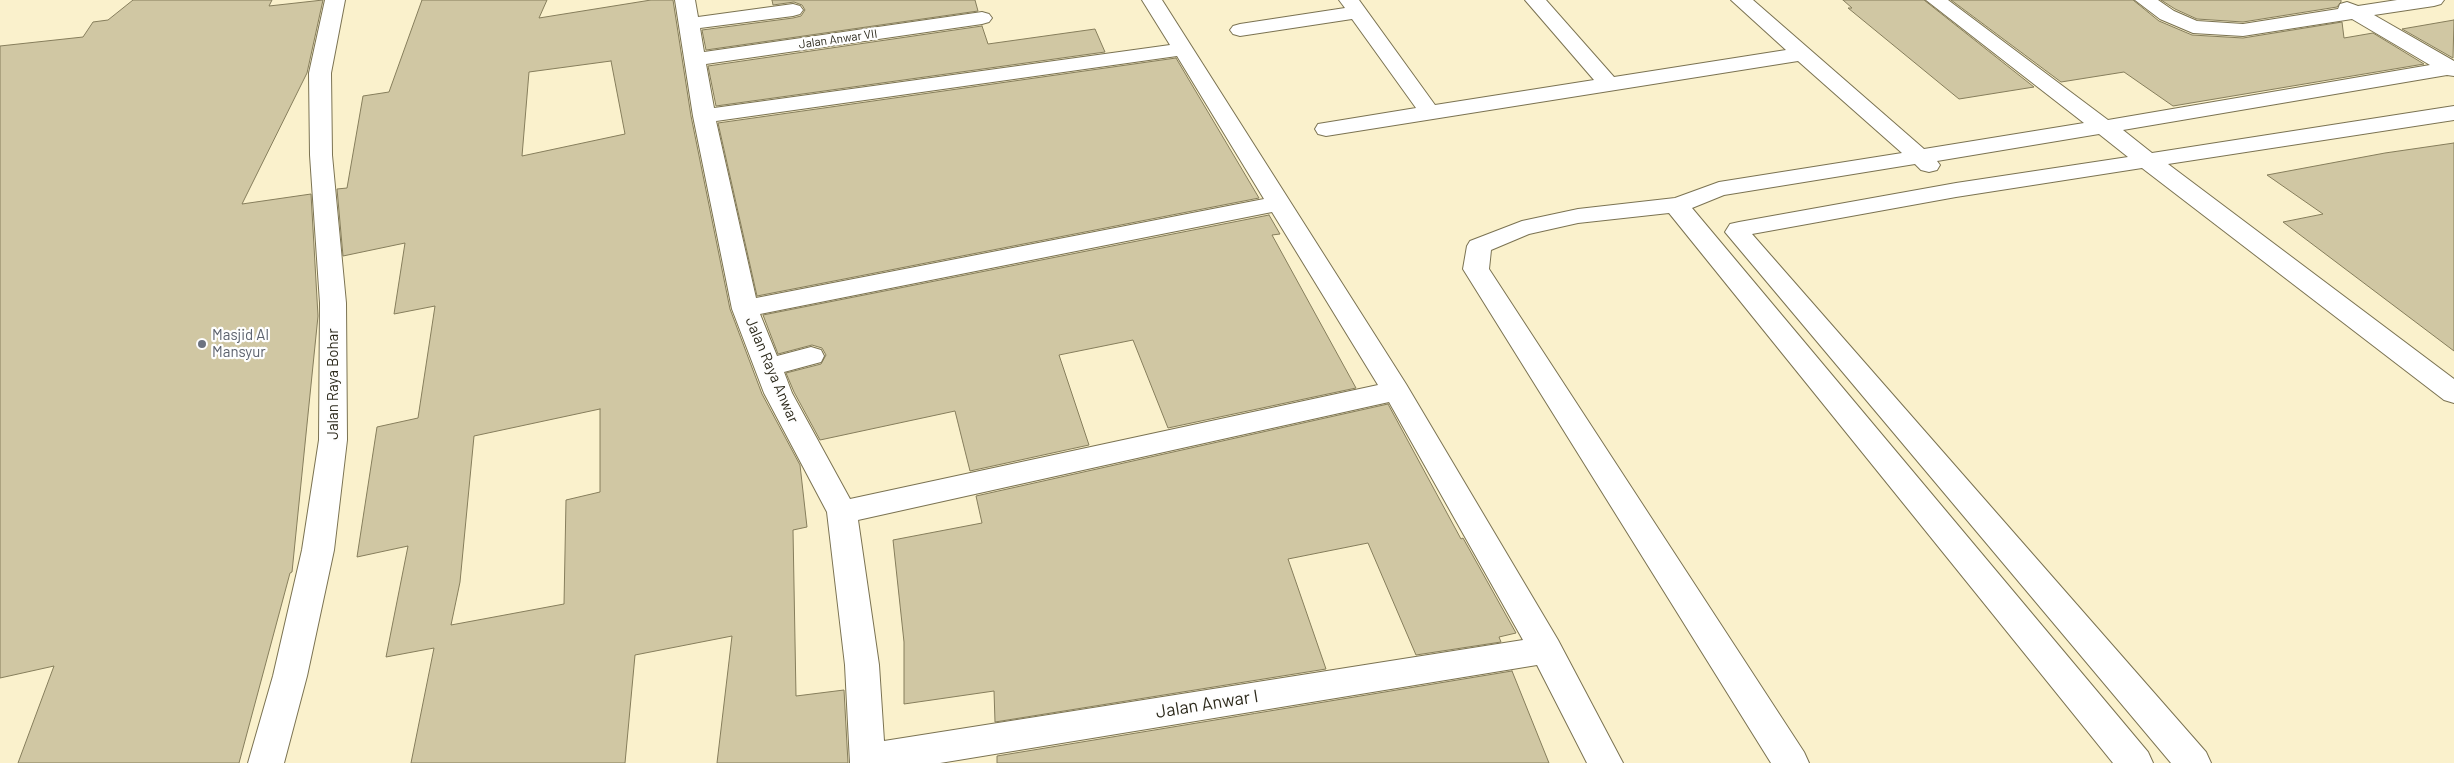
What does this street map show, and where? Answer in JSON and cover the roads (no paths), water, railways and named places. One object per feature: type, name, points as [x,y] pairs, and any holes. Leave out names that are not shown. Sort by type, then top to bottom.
[{"type":"street","name":"Jalan Raya Bohar","points":[[266,763],[290,676],[318,550],[333,440],[333,303],[321,155],[320,73],[335,0]]},
{"type":"street","points":[[1152,0],[1396,391],[1546,650],[1605,763]]},
{"type":"street","points":[[1535,0],[1609,85]]},
{"type":"street","points":[[1742,0],[1956,190]]},
{"type":"street","points":[[1936,0],[2454,393]]},
{"type":"street","points":[[2145,0],[2167,15],[2193,27],[2215,30],[2243,30],[2434,0]]},
{"type":"street","points":[[2333,0],[2453,68]]},
{"type":"street","points":[[1240,30],[1353,6],[1430,113]]},
{"type":"street","points":[[686,12],[793,10]]},
{"type":"street","name":"Jalan Raya Anwar","points":[[686,12],[704,116],[746,309],[778,393],[842,512],[862,665],[868,761]]},
{"type":"street","name":"Jalan Anwar VII","points":[[694,60],[982,18]]},
{"type":"street","points":[[704,116],[1184,49]]},
{"type":"street","points":[[1326,129],[1802,54]]},
{"type":"street","points":[[1790,763],[1476,269],[1479,246],[1522,228],[1578,216],[1679,205],[1719,189],[2453,68]]},
{"type":"street","points":[[2193,763],[1958,486],[1737,232],[1739,230],[1956,190],[2454,113]]},
{"type":"street","points":[[746,309],[1280,203]]},
{"type":"street","points":[[1679,205],[1681,213],[2135,763]]},
{"type":"street","points":[[769,367],[811,356]]},
{"type":"street","points":[[842,512],[1396,391]]},
{"type":"street","points":[[1912,494],[1958,486]]},
{"type":"street","name":"Jalan Anwar I","points":[[868,761],[1546,650]]},
{"type":"place","name":"Masjid Al Mansyur","points":[[202,344]]}]
